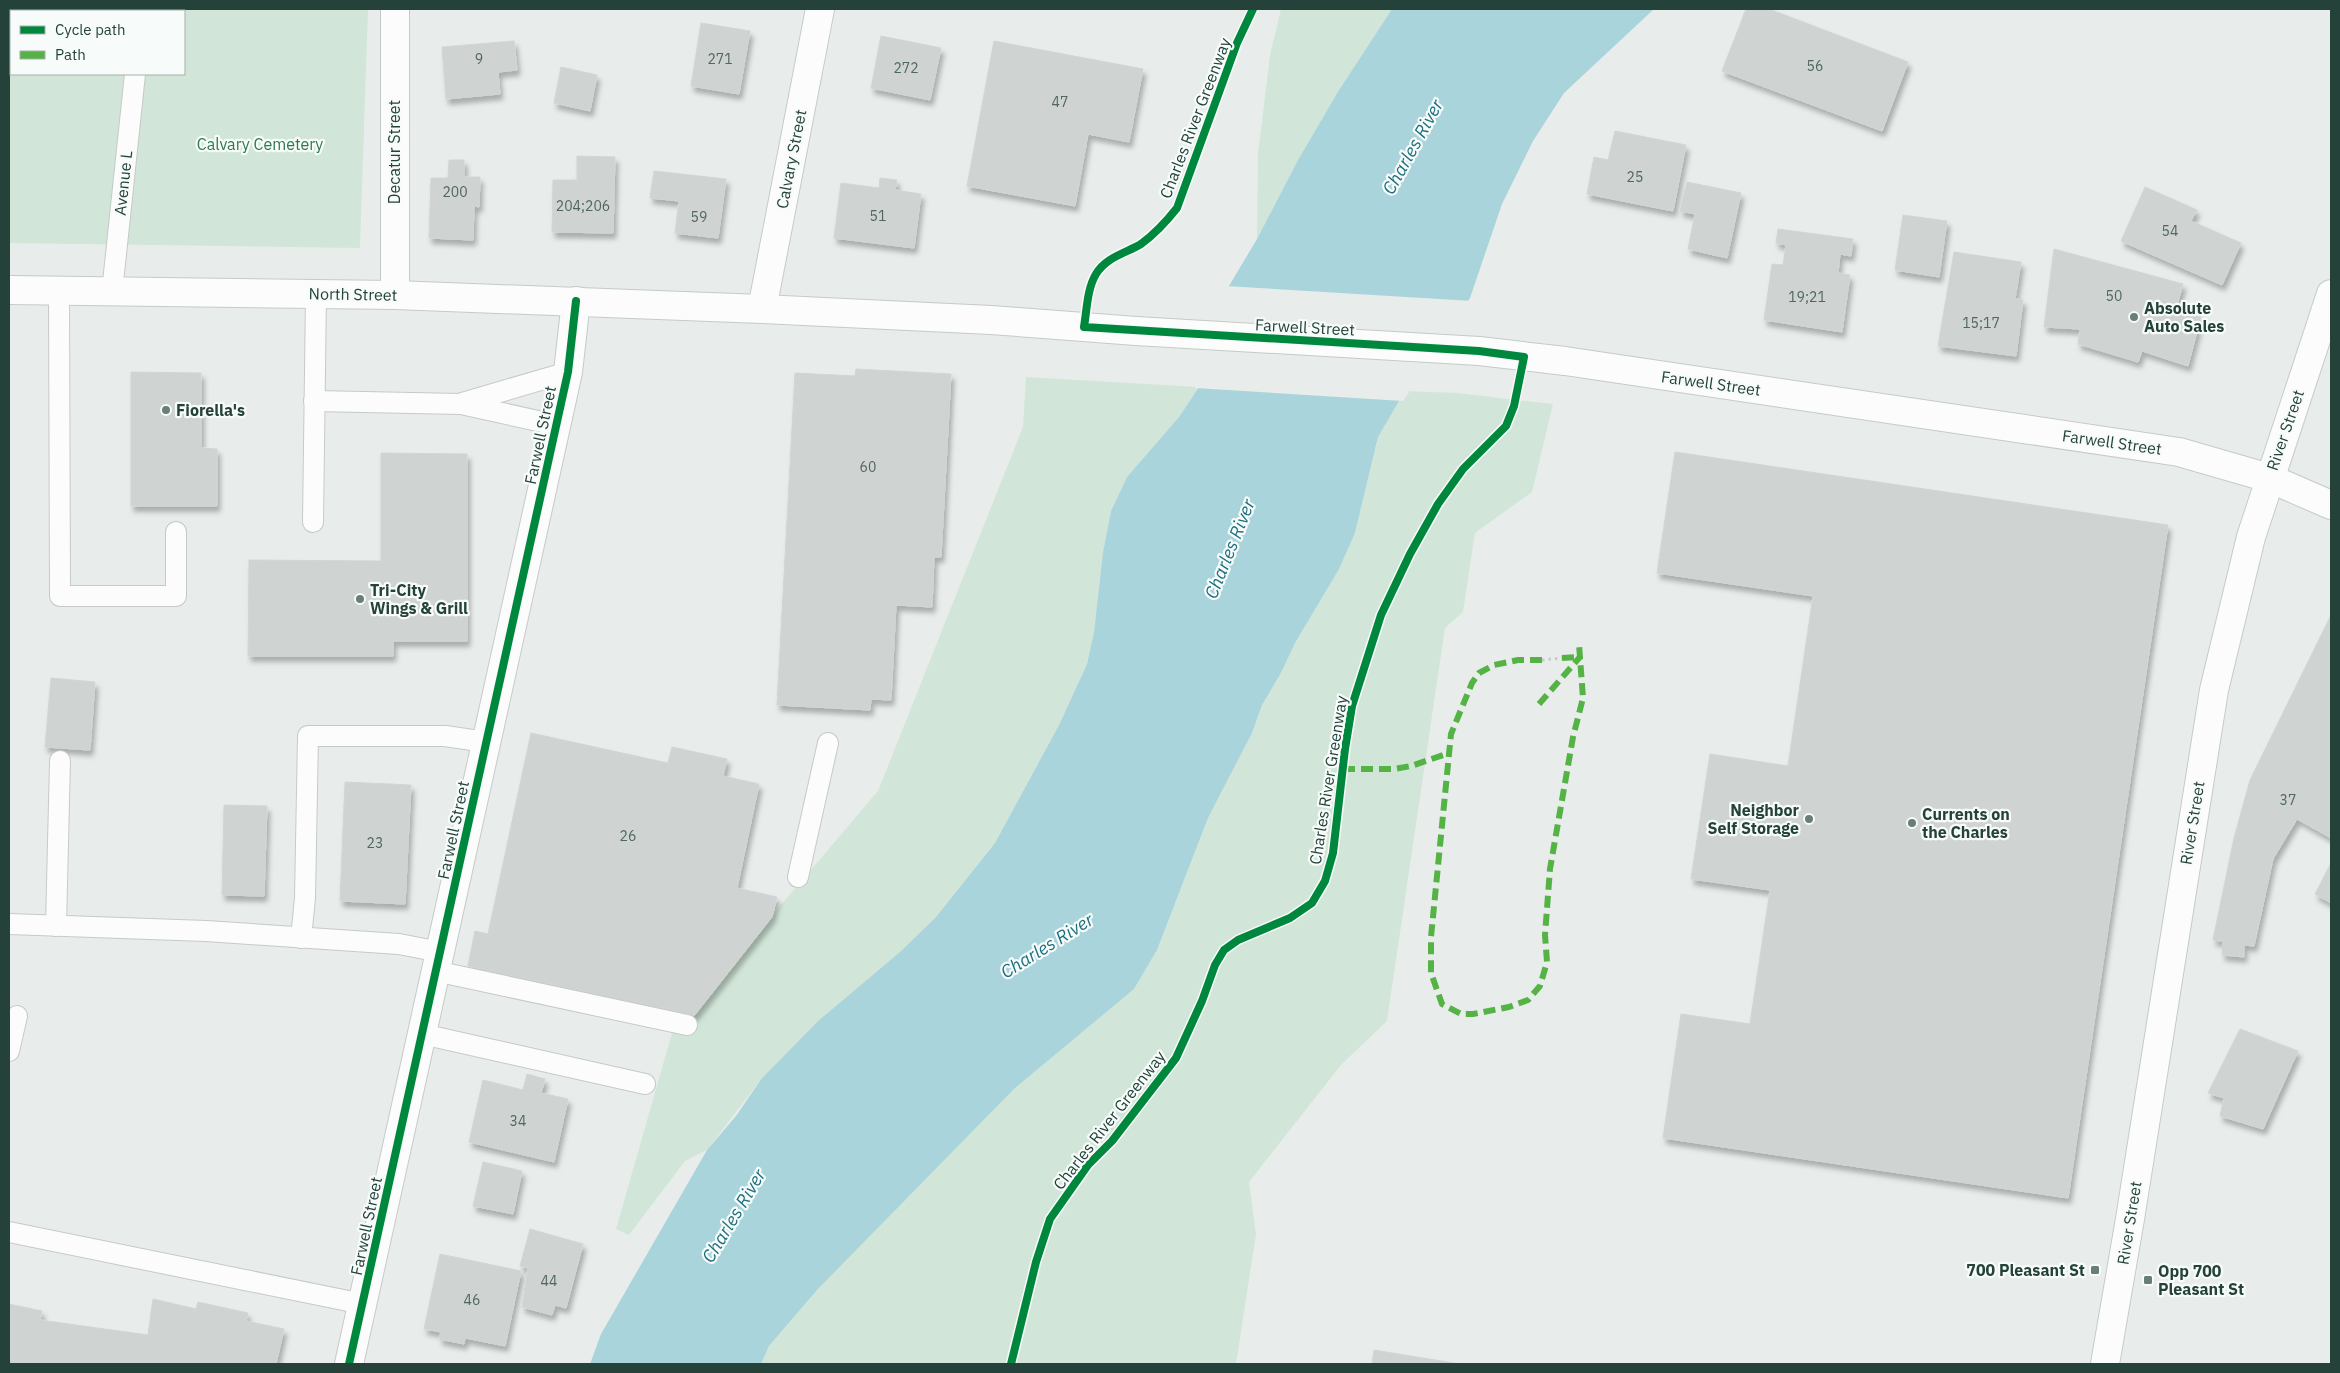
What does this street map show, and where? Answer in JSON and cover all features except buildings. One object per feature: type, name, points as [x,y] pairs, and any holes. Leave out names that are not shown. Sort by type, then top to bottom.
[{"type":"street","name":"Decatur Street","points":[[394,295],[395,9]]},
{"type":"street","name":"Calvary Street","points":[[762,309],[820,9]]},
{"type":"street","name":"North Street","points":[[9,290],[394,295],[698,306]]},
{"type":"street","name":"River Street","points":[[2105,1364],[2130,1219],[2214,690],[2244,564],[2269,478],[2331,294]]},
{"type":"street","name":"Farwell Street","points":[[349,1364],[568,372],[576,301]]},
{"type":"street","name":"Farwell Street","points":[[698,306],[991,320],[1136,331],[1479,351],[1565,361],[2157,448],[2217,462],[2269,478],[2331,505]]},
{"type":"lane","name":"Avenue L","points":[[112,292],[135,75]]},
{"type":"lane","points":[[59,291],[60,596],[176,596],[176,532]]},
{"type":"lane","points":[[313,522],[316,294]]},
{"type":"lane","points":[[461,404],[568,372]]},
{"type":"lane","points":[[314,401],[461,404],[556,425]]},
{"type":"lane","points":[[301,938],[305,898],[308,736],[445,736],[486,742]]},
{"type":"lane","points":[[798,877],[828,743]]},
{"type":"lane","points":[[56,926],[60,760]]},
{"type":"lane","points":[[9,924],[206,931],[399,944],[438,961],[687,1025]]},
{"type":"lane","points":[[9,1051],[17,1016]]},
{"type":"lane","points":[[422,1034],[645,1084]]},
{"type":"lane","points":[[9,1232],[362,1304]]},
{"type":"path","points":[[1542,660],[1562,658]]},
{"type":"green space","name":"Calvary Cemetery","points":[[9,9],[368,9],[360,248],[9,243]]},
{"type":"green space","points":[[1281,9],[1392,9],[1339,90],[1298,160],[1257,239],[1258,154],[1270,55]]},
{"type":"green space","points":[[1026,377],[1199,387],[1179,417],[1127,477],[1111,511],[1103,552],[1094,632],[1087,664],[1059,725],[995,843],[936,917],[900,952],[818,1021],[787,1052],[762,1078],[707,1150],[685,1161],[629,1235],[616,1229],[672,1033],[878,791],[1023,427]]},
{"type":"green space","points":[[1405,391],[1457,393],[1553,404],[1532,492],[1475,533],[1463,612],[1445,628],[1387,1021],[1341,1065],[1249,1182],[1256,1234],[1236,1364],[761,1364],[769,1346],[817,1290],[1014,1089],[1134,989],[1157,950],[1208,818],[1252,733],[1262,705],[1281,673],[1295,643],[1339,568],[1355,533],[1378,437]]},
{"type":"water","name":"Charles River","points":[[1392,9],[1654,9],[1564,93],[1533,141],[1502,204],[1470,298],[1405,391],[1378,437],[1355,533],[1339,569],[1295,643],[1281,673],[1262,705],[1252,733],[1208,818],[1157,950],[1134,989],[1014,1089],[817,1290],[769,1346],[761,1364],[590,1364],[601,1334],[707,1150],[736,1116],[762,1078],[818,1021],[900,952],[936,917],[995,843],[1059,725],[1087,664],[1094,632],[1103,552],[1111,511],[1127,477],[1179,417],[1199,387],[1226,291],[1257,239],[1298,160],[1339,90]]},
{"type":"pier","points":[[1226,286],[1472,301],[1403,401],[1195,388]]},
{"type":"marked path","points":[[1542,660],[1518,660],[1494,665],[1479,673],[1472,683],[1451,734],[1431,937],[1431,973],[1442,1004],[1461,1014],[1473,1014],[1509,1007],[1528,1000],[1540,986],[1547,962],[1545,935],[1550,869],[1573,737],[1583,698],[1579,644]]},
{"type":"marked path","points":[[1562,658],[1580,657]]},
{"type":"marked path","points":[[1539,704],[1580,657]]},
{"type":"marked path","points":[[1343,769],[1394,769],[1411,766],[1449,753]]},
{"type":"cycle path","name":"Charles River Greenway","points":[[1011,1364],[1036,1262],[1050,1219],[1088,1165],[1112,1141],[1176,1058],[1202,1001],[1215,965],[1224,950],[1238,940],[1290,918],[1312,903],[1325,881],[1333,853],[1352,706],[1381,615],[1410,554],[1438,504],[1463,469],[1506,426],[1514,406],[1524,357],[1479,351],[1084,327],[1091,286],[1100,268],[1111,259],[1141,244],[1177,208],[1237,43],[1253,9]]},
{"type":"cycle path","points":[[349,1364],[568,372],[576,301]]},
{"type":"place","name":"Absolute Auto Sales","points":[[2134,317]]},
{"type":"place","name":"Fiorella's","points":[[166,410]]},
{"type":"place","name":"Tri-City Wings & Grill","points":[[360,599]]},
{"type":"place","name":"Neighbor Self Storage","points":[[1809,819]]},
{"type":"place","name":"Currents on the Charles","points":[[1912,823]]},
{"type":"place","name":"700 Pleasant St","points":[[2095,1270]]},
{"type":"place","name":"Opp 700 Pleasant St","points":[[2148,1280]]}]
